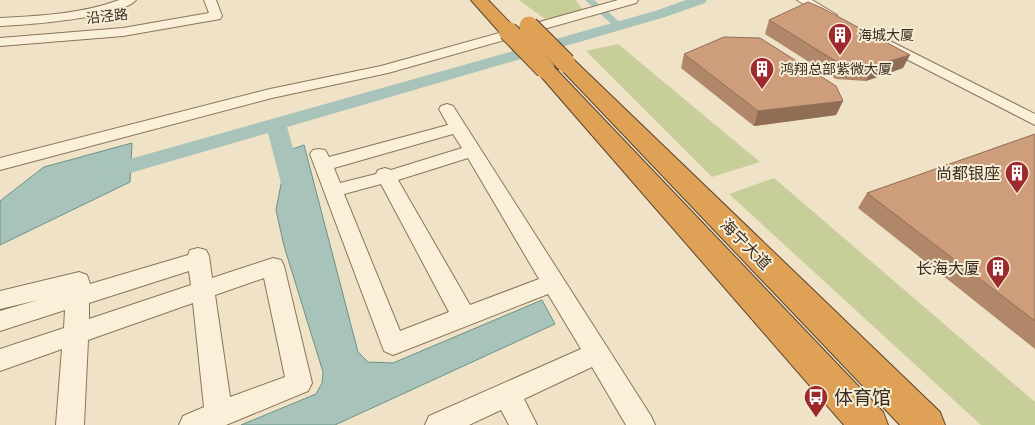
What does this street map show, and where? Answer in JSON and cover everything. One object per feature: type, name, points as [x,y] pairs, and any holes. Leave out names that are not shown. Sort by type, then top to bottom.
[{"type":"highway","points":[[479,0],[508,31],[556,66]]},
{"type":"highway","points":[[522,19],[556,66]]},
{"type":"highway","name":"海宁大道","points":[[556,66],[869,425]]},
{"type":"highway","name":"海宁大道","points":[[556,66],[926,425]]},
{"type":"street","points":[[0,22],[79,14],[112,8],[130,0]]},
{"type":"street","name":"沿泾路","points":[[0,42],[123,32],[216,16],[210,0]]},
{"type":"street","points":[[0,164],[270,94],[383,70],[632,0]]},
{"type":"street","points":[[803,0],[845,23]]},
{"type":"street","points":[[871,36],[1035,120]]},
{"type":"street","points":[[554,283],[393,344],[321,159],[453,118],[641,425]]},
{"type":"street","points":[[333,191],[473,150]]},
{"type":"street","points":[[386,176],[464,317]]},
{"type":"street","points":[[0,321],[198,258],[219,415]]},
{"type":"street","points":[[0,360],[273,266],[299,383],[192,425]]},
{"type":"street","points":[[0,300],[79,280],[70,425]]},
{"type":"street","points":[[438,425],[597,353]]},
{"type":"street","points":[[507,394],[523,425]]},
{"type":"green space","points":[[519,0],[576,0],[583,10],[545,19]]},
{"type":"green space","points":[[618,44],[760,162],[712,177],[586,51]]},
{"type":"green space","points":[[774,178],[1035,402],[1035,425],[981,425],[729,194]]},
{"type":"water","points":[[132,143],[130,182],[0,245],[0,201],[44,167]]},
{"type":"water","points":[[304,145],[358,352],[368,362],[393,363],[542,300],[555,324],[335,425],[241,425],[316,394],[322,383],[323,372],[284,246],[276,210],[282,179],[278,154]]},
{"type":"building","points":[[808,2],[910,55],[873,66],[842,65],[769,20]]},
{"type":"building","name":"鸿翔总部紫微大厦","points":[[724,37],[760,38],[836,86],[843,101],[758,111],[684,54]]},
{"type":"building","name":"长海大厦","points":[[1035,134],[1035,321],[867,193]]},
{"type":"waterway","points":[[589,0],[619,26]]},
{"type":"waterway","points":[[276,124],[660,14],[700,0]]},
{"type":"waterway","points":[[99,175],[276,124]]},
{"type":"waterway","points":[[276,124],[292,183]]},
{"type":"place","name":"海城大厦","points":[[840,56]]},
{"type":"place","name":"鸿翔总部紫微大厦","points":[[762,90]]},
{"type":"place","name":"尚都银座","points":[[1017,194]]},
{"type":"place","name":"长海大厦","points":[[998,289]]},
{"type":"place","name":"体育馆","points":[[816,418]]}]
